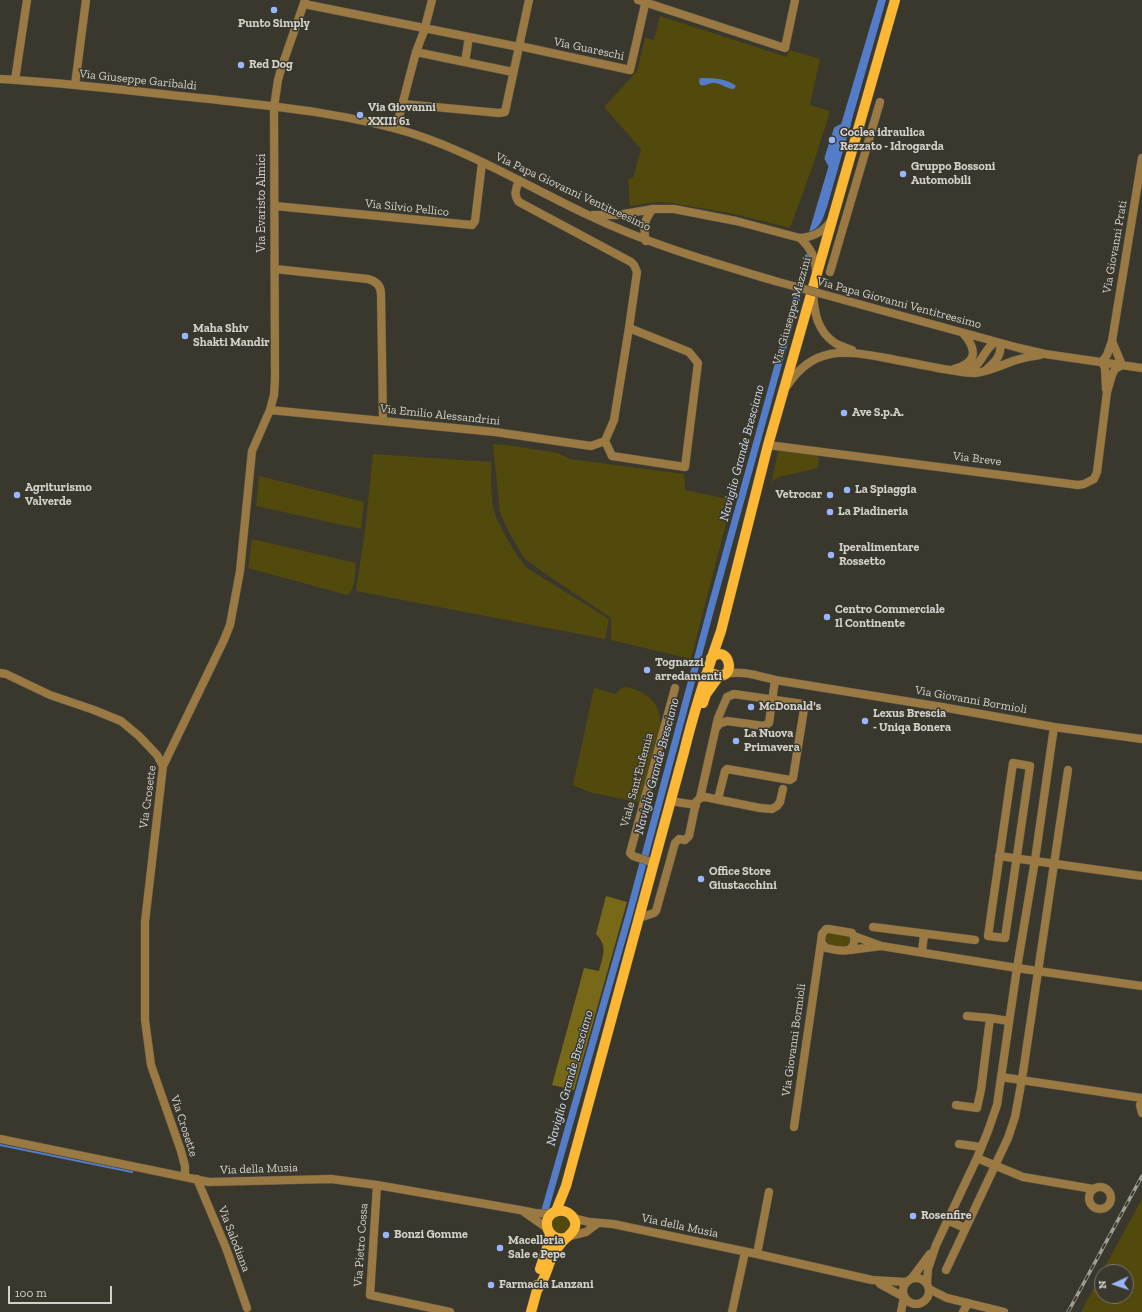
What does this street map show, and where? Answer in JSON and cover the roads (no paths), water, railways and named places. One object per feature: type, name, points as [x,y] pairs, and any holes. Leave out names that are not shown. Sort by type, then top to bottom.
[{"type":"main road","name":"Via Giuseppe Mazzini","points":[[710,662],[721,631],[768,445],[895,0]]},
{"type":"main road","name":"Via Giuseppe Mazzini","points":[[721,631],[727,658]]},
{"type":"main road","points":[[531,1312],[537,1290],[537,1279],[548,1246],[549,1231],[547,1222],[554,1213],[566,1186],[639,918],[650,862],[670,801],[696,702],[710,662],[716,655],[727,658],[730,667],[706,694],[684,752]]},
{"type":"main road","points":[[710,662],[709,669],[713,674],[722,675]]},
{"type":"main road","points":[[537,1290],[543,1281],[553,1256],[574,1229],[575,1225],[567,1204],[566,1186]]},
{"type":"main road","points":[[554,1213],[563,1211],[571,1216]]},
{"type":"main road","points":[[549,1231],[558,1239],[568,1237]]},
{"type":"street","points":[[15,80],[26,0]]},
{"type":"street","points":[[74,85],[86,0]]},
{"type":"street","points":[[389,127],[399,118],[416,52],[425,28],[432,0]]},
{"type":"street","points":[[403,104],[502,112],[506,110],[529,0]]},
{"type":"street","points":[[643,1],[785,48],[795,0]]},
{"type":"street","name":"Via Guareschi","points":[[304,2],[630,70],[643,1]]},
{"type":"street","name":"Via Evaristo Almici","points":[[270,410],[274,395],[275,379],[274,107],[278,80],[304,2]]},
{"type":"street","points":[[465,62],[469,37]]},
{"type":"street","points":[[416,52],[513,72]]},
{"type":"street","name":"Via Giuseppe Garibaldi","points":[[0,79],[74,85],[274,107]]},
{"type":"street","points":[[830,272],[867,145],[881,106],[865,105]]},
{"type":"street","name":"Via Papa Giovanni Ventitreesimo","points":[[274,107],[341,116],[405,132],[448,147],[519,180],[588,215],[646,241],[775,281],[1045,354],[1142,368]]},
{"type":"street","points":[[399,118],[405,132]]},
{"type":"street","points":[[855,141],[867,145]]},
{"type":"street","name":"Via Giovanni Prati","points":[[1102,362],[1107,355],[1112,341],[1142,158]]},
{"type":"street","name":"Via Silvio Pellico","points":[[275,206],[472,226],[475,221],[482,163]]},
{"type":"street","points":[[519,180],[515,192],[515,198],[519,202],[634,265],[636,272],[629,328],[614,420],[605,441],[612,456],[686,467],[698,363],[686,350],[629,328]]},
{"type":"street","points":[[588,215],[618,215],[653,209],[674,209],[762,227],[800,238],[808,238],[822,231],[832,218]]},
{"type":"street","points":[[646,241],[644,230],[645,221],[653,209]]},
{"type":"street","points":[[800,238],[811,251],[816,266],[816,275]]},
{"type":"street","points":[[275,269],[368,279],[372,280],[379,286],[381,294],[383,421]]},
{"type":"street","points":[[813,286],[815,313],[823,332],[834,342],[858,353]]},
{"type":"street","points":[[952,370],[968,364],[972,356],[973,347],[962,332]]},
{"type":"street","points":[[1107,392],[1115,369],[1122,364],[1112,341]]},
{"type":"street","points":[[962,372],[968,371],[977,366],[988,348],[998,342],[1000,351],[998,358],[985,370]]},
{"type":"street","points":[[783,392],[801,369],[817,358],[836,353],[858,353],[974,373],[1021,358],[1045,354]]},
{"type":"street","points":[[1102,362],[1105,368],[1107,392]]},
{"type":"street","name":"Via Breve","points":[[768,445],[1078,485],[1090,482],[1097,472],[1107,392]]},
{"type":"street","name":"Via Emilio Alessandrini","points":[[270,410],[495,432],[591,446],[605,441]]},
{"type":"street","name":"Via Crosette","points":[[185,1177],[185,1166],[181,1151],[151,1065],[145,1020],[145,922],[163,766],[230,625],[240,571],[252,451],[270,410]]},
{"type":"street","points":[[727,658],[739,668],[751,674]]},
{"type":"street","points":[[722,675],[737,672],[751,674]]},
{"type":"street","points":[[0,673],[6,674],[50,694],[121,721],[139,736],[157,755],[163,766]]},
{"type":"street","name":"Via Giovanni Bormioli","points":[[751,674],[775,680],[1054,727]]},
{"type":"street","points":[[717,728],[723,722],[727,721],[766,726],[769,723],[775,680]]},
{"type":"street","name":"Viale Sant'Eufemia","points":[[650,862],[631,855],[631,852],[675,688]]},
{"type":"street","points":[[639,918],[656,911],[675,843],[679,839],[685,840],[689,836],[717,728],[718,718],[727,697],[731,694],[801,703],[804,706],[794,777],[790,780],[727,769],[725,771],[718,799]]},
{"type":"street","points":[[722,709],[722,715],[727,721]]},
{"type":"street","points":[[926,1299],[928,1270],[936,1245],[977,1158],[997,1105],[1054,727],[1142,739]]},
{"type":"street","points":[[1013,763],[1030,766],[1005,938],[988,936],[999,856],[1013,763]]},
{"type":"street","points":[[946,1270],[1008,1138],[1015,1117],[1068,770]]},
{"type":"street","points":[[698,802],[703,796],[760,808],[772,809],[780,802],[784,789]]},
{"type":"street","points":[[670,801],[698,802]]},
{"type":"street","points":[[999,856],[1142,876]]},
{"type":"street","points":[[873,927],[975,940]]},
{"type":"street","name":"Via Giovanni Bormioli","points":[[794,1127],[819,957],[823,945],[822,934],[826,930],[829,929],[852,933],[854,936],[881,946],[1142,986]]},
{"type":"street","points":[[922,952],[924,934]]},
{"type":"street","points":[[850,950],[855,941],[854,936]]},
{"type":"street","name":"Via Giovanni Bormioli","points":[[823,945],[847,951],[881,946]]},
{"type":"street","points":[[967,1016],[1010,1021]]},
{"type":"street","points":[[956,1105],[977,1108],[981,1090],[990,1018]]},
{"type":"street","points":[[1002,1077],[1142,1098]]},
{"type":"street","points":[[1142,1101],[1140,1105],[1142,1112]]},
{"type":"street","name":"Via della Musia","points":[[0,1139],[208,1182],[218,1183],[331,1179],[377,1185],[534,1213],[554,1213]]},
{"type":"street","points":[[959,1144],[981,1147]]},
{"type":"street","points":[[977,1158],[1023,1177],[1093,1189]]},
{"type":"street","name":"Via Salodiana","points":[[197,1179],[226,1248],[247,1308]]},
{"type":"street","name":"Via Pietro Cossa","points":[[377,1185],[370,1295],[450,1312]]},
{"type":"street","points":[[757,1254],[769,1192]]},
{"type":"street","name":"Via della Musia","points":[[520,1210],[549,1231]]},
{"type":"street","name":"Via della Musia","points":[[571,1216],[581,1221],[613,1224],[872,1280],[890,1282],[920,1278],[928,1286],[947,1298]]},
{"type":"street","points":[[947,1220],[965,1228]]},
{"type":"street","points":[[568,1237],[586,1232],[598,1223]]},
{"type":"street","points":[[901,1312],[904,1297],[903,1289],[923,1265],[936,1245]]},
{"type":"street","points":[[732,1312],[745,1252]]},
{"type":"street","name":"Via della Musia","points":[[872,1280],[888,1287],[910,1302],[917,1304],[926,1299],[947,1298],[1004,1312]]},
{"type":"street","points":[[963,1312],[968,1303]]},
{"type":"street","points":[[910,1312],[917,1304]]},
{"type":"water","points":[[878,0],[886,0],[827,207],[823,219],[819,225],[809,232]]},
{"type":"water","points":[[700,78],[724,80],[736,86],[734,89],[715,83],[700,85]]},
{"type":"waterway","points":[[834,169],[828,158],[837,130],[847,125]]},
{"type":"waterway","name":"Naviglio Grande Bresciano","points":[[545,1210],[631,908],[711,608],[808,257]]},
{"type":"waterway","points":[[0,1145],[132,1172]]},
{"type":"railway","points":[[1068,1312],[1142,1176]]},
{"type":"place","name":"Punto Simply","points":[[274,10]]},
{"type":"place","name":"Red Dog","points":[[241,65]]},
{"type":"place","name":"Via Giovanni XXIII 61","points":[[360,115]]},
{"type":"place","name":"Coclea idraulica Rezzato - Idrogarda","points":[[832,140]]},
{"type":"place","name":"Gruppo Bossoni Automobili","points":[[903,174]]},
{"type":"place","name":"Maha Shiv Shakti Mandir","points":[[185,336]]},
{"type":"place","name":"Ave S.p.A.","points":[[844,413]]},
{"type":"place","name":"La Spiaggia","points":[[847,490]]},
{"type":"place","name":"Agriturismo Valverde","points":[[17,495]]},
{"type":"place","name":"Vetrocar","points":[[830,495]]},
{"type":"place","name":"La Piadineria","points":[[830,512]]},
{"type":"place","name":"Iperalimentare Rossetto","points":[[831,555]]},
{"type":"place","name":"Centro Commerciale Il Continente","points":[[827,617]]},
{"type":"place","name":"Tognazzi arredamenti","points":[[647,670]]},
{"type":"place","name":"McDonald's","points":[[751,707]]},
{"type":"place","name":"Lexus Brescia - Uniqa Bonera","points":[[865,721]]},
{"type":"place","name":"La Nuova Primavera","points":[[736,741]]},
{"type":"place","name":"Office Store Giustacchini","points":[[701,879]]},
{"type":"place","name":"Rosenfire","points":[[913,1216]]},
{"type":"place","name":"Bonzi Gomme","points":[[386,1235]]},
{"type":"place","name":"Macelleria Sale e Pepe","points":[[500,1248]]},
{"type":"place","name":"Farmacia Lanzani","points":[[491,1285]]}]
